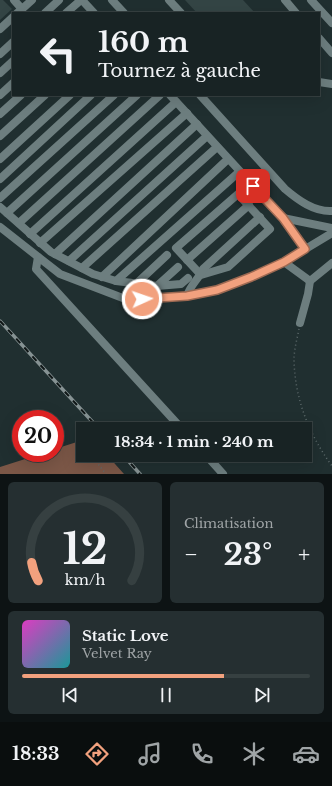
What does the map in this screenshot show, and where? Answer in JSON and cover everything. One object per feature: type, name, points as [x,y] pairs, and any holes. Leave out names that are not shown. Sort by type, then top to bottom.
[{"type":"lane","points":[[14,0],[20,11],[32,0]]},
{"type":"lane","points":[[46,12],[59,0]]},
{"type":"lane","points":[[67,12],[81,0],[92,12]]},
{"type":"lane","points":[[112,0],[123,12]]},
{"type":"lane","points":[[169,0],[180,12]]},
{"type":"lane","points":[[284,0],[295,12]]},
{"type":"lane","points":[[311,0],[332,23]]},
{"type":"lane","points":[[0,29],[12,18]]},
{"type":"lane","points":[[320,39],[332,53]]},
{"type":"lane","points":[[0,54],[12,43]]},
{"type":"lane","points":[[0,73],[12,62]]},
{"type":"lane","points":[[320,82],[332,84]]},
{"type":"lane","points":[[0,95],[12,84]]},
{"type":"lane","points":[[0,114],[20,96]]},
{"type":"lane","points":[[0,136],[44,96]]},
{"type":"lane","points":[[0,159],[69,96]]},
{"type":"lane","points":[[0,179],[90,96]]},
{"type":"lane","points":[[0,198],[113,96]]},
{"type":"lane","points":[[7,213],[136,96]]},
{"type":"lane","points":[[18,224],[159,96]]},
{"type":"lane","points":[[171,96],[239,172],[283,218],[305,249]]},
{"type":"lane","points":[[201,96],[285,189],[297,200],[314,208],[332,210]]},
{"type":"lane","points":[[30,234],[176,102]]},
{"type":"lane","points":[[40,243],[187,113]]},
{"type":"lane","points":[[55,254],[196,124]]},
{"type":"lane","points":[[69,261],[207,136]]},
{"type":"lane","points":[[82,268],[217,147]]},
{"type":"lane","points":[[102,277],[228,159]]},
{"type":"lane","points":[[116,281],[239,172]]},
{"type":"lane","points":[[238,194],[270,229],[228,267],[201,274],[176,248],[238,194]]},
{"type":"lane","points":[[187,260],[249,205]]},
{"type":"lane","points":[[0,207],[40,243],[55,254],[93,274],[116,281],[157,286],[181,284],[188,278]]},
{"type":"lane","points":[[187,296],[189,289],[201,274],[203,269],[260,217]]},
{"type":"lane","points":[[283,218],[332,228]]},
{"type":"lane","points":[[0,227],[60,274],[128,300],[187,296],[217,290],[284,262],[332,234]]},
{"type":"lane","points":[[136,284],[167,255]]},
{"type":"lane","points":[[38,257],[36,269],[176,422]]},
{"type":"lane","points":[[284,262],[310,281]]},
{"type":"lane","points":[[300,323],[310,281],[332,263]]},
{"type":"lane","points":[[157,286],[178,267]]},
{"type":"lane","points":[[212,462],[223,474]]},
{"type":"path","points":[[300,323],[294,358],[297,389],[308,425],[318,447],[332,466]]},
{"type":"path","points":[[97,462],[106,474]]},
{"type":"shaded area","points":[[76,442],[76,462],[113,462],[124,474],[0,474],[0,467],[16,462],[64,462],[64,446]]},
{"type":"building","points":[[0,0],[3,0],[12,9],[0,20]]},
{"type":"building","points":[[185,0],[243,0],[254,12],[196,12]]},
{"type":"railway","points":[[0,321],[93,422]]},
{"type":"railway","points":[[129,462],[140,474]]},
{"type":"route","points":[[142,299],[187,296],[217,290],[284,262],[305,249],[283,218],[253,186]]}]
